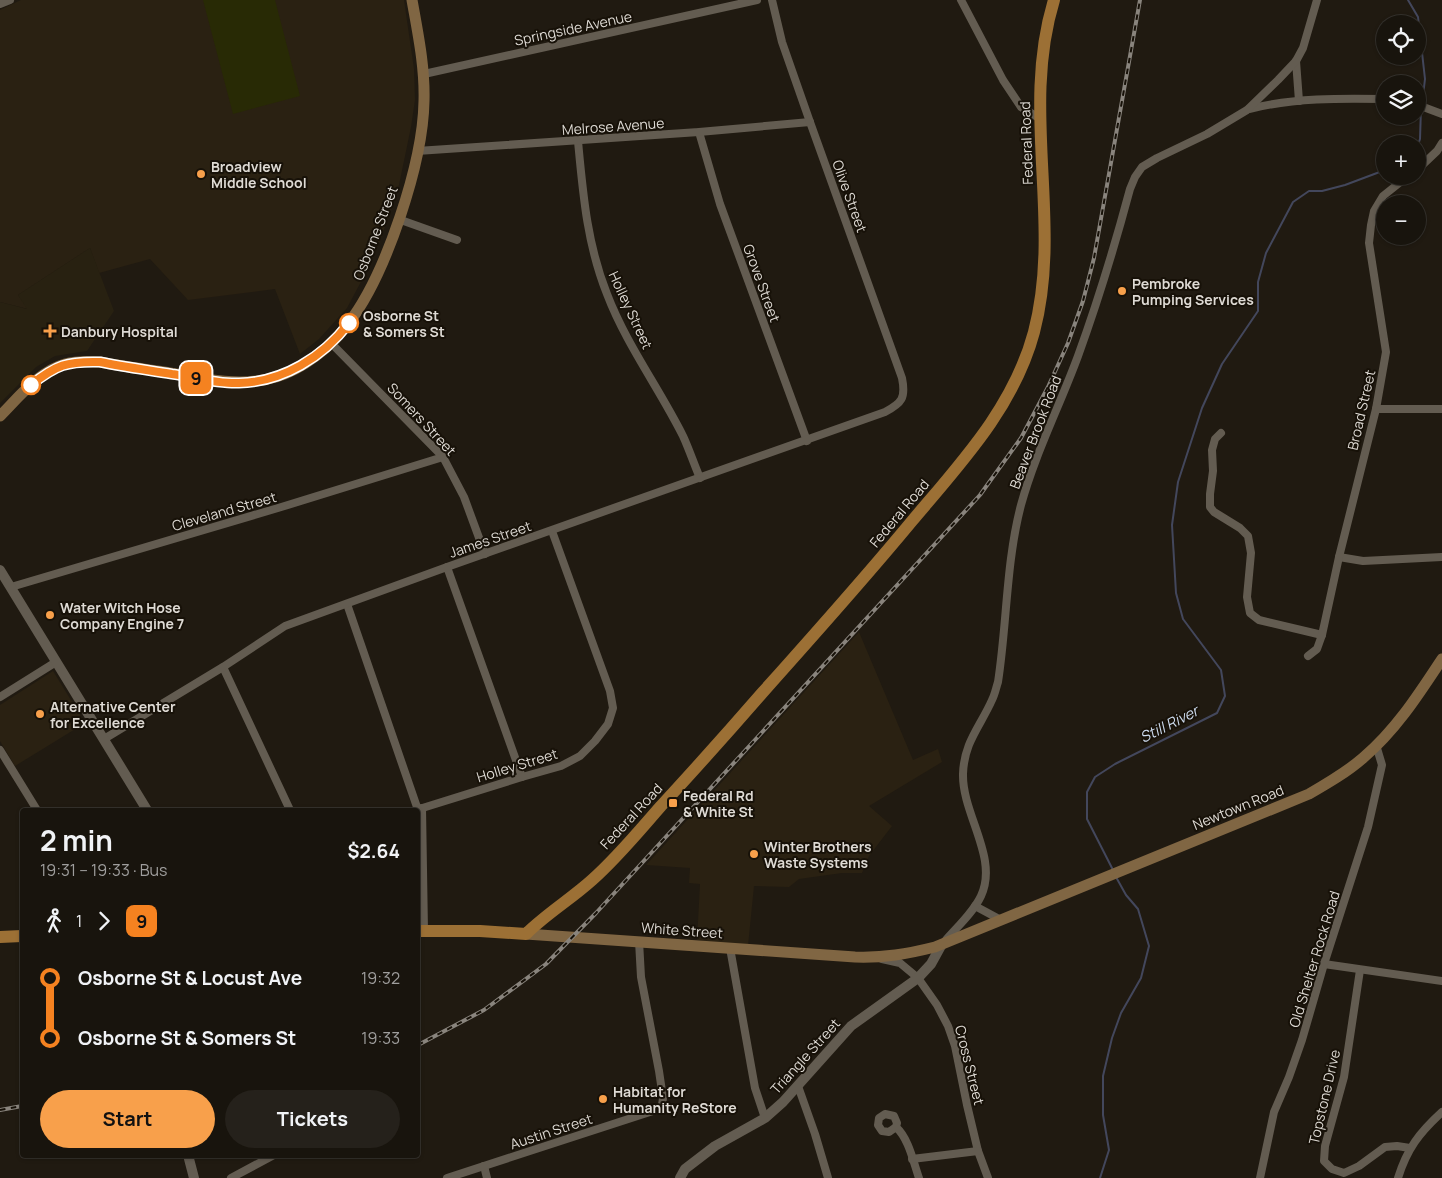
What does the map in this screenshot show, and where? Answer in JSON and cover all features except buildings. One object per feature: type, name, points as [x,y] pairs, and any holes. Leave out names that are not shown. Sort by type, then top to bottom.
[{"type":"main road","name":"Osborne Street","points":[[0,416],[31,385],[49,371],[63,364],[83,361],[100,362],[239,383],[277,377],[299,367],[331,343],[348,325],[376,276],[398,219],[417,151],[424,103],[424,74],[412,0]]},
{"type":"main road","name":"Federal Road","points":[[526,934],[540,920],[592,880],[643,827],[879,560],[985,432],[1006,401],[1021,370],[1033,335],[1041,301],[1045,265],[1045,234],[1039,118],[1040,83],[1043,48],[1054,0]]},
{"type":"main road","name":"Newtown Road","points":[[942,944],[1309,794],[1338,777],[1363,758],[1376,745],[1400,720],[1442,659]]},
{"type":"main road","name":"White Street","points":[[421,931],[480,931],[639,941],[821,956],[880,958],[907,954],[942,944]]},
{"type":"main road","points":[[0,937],[20,936]]},
{"type":"street","points":[[0,4],[10,0]]},
{"type":"street","name":"Springside Avenue","points":[[424,74],[757,0]]},
{"type":"street","name":"Olive Street","points":[[772,0],[782,42],[902,378],[905,389],[902,400]]},
{"type":"street","points":[[961,0],[1003,80],[1021,107],[1039,118]]},
{"type":"street","name":"Beaver Brook Road","points":[[942,944],[975,906],[981,897],[986,883],[987,870],[964,792],[963,774],[965,758],[974,732],[992,701],[998,682],[1014,540],[1021,506],[1028,482],[1078,356],[1104,282],[1130,189],[1142,167],[1207,134],[1247,110],[1296,61],[1303,48],[1318,0]]},
{"type":"street","points":[[1296,61],[1299,101]]},
{"type":"street","points":[[1247,110],[1299,101],[1376,99]]},
{"type":"street","points":[[1426,108],[1442,113]]},
{"type":"street","name":"Melrose Avenue","points":[[417,151],[578,141],[810,122]]},
{"type":"street","name":"Grove Street","points":[[699,132],[720,204],[806,441]]},
{"type":"street","name":"Holley Street","points":[[578,141],[586,220],[595,259],[607,295],[626,336],[683,435],[700,478]]},
{"type":"street","points":[[1426,161],[1442,143]]},
{"type":"street","name":"Broad Street","points":[[1308,656],[1320,644],[1339,557],[1376,409],[1386,352],[1369,243],[1374,211],[1383,196],[1397,185]]},
{"type":"street","points":[[398,219],[457,240]]},
{"type":"street","name":"Somers Street","points":[[331,343],[443,457],[464,496],[484,554]]},
{"type":"street","name":"James Street","points":[[104,739],[223,667],[285,626],[806,441],[885,412],[895,407],[902,400]]},
{"type":"street","points":[[1376,409],[1442,409]]},
{"type":"street","points":[[1221,433],[1215,439],[1212,450],[1213,471],[1210,507],[1214,512],[1240,528],[1248,536],[1251,553],[1247,597],[1250,613],[1259,620],[1322,635]]},
{"type":"street","name":"Cleveland Street","points":[[11,587],[443,457]]},
{"type":"street","name":"Holley Street","points":[[420,809],[562,766],[580,756],[608,724],[613,708],[610,692],[552,531]]},
{"type":"street","points":[[1339,557],[1363,561],[1442,557]]},
{"type":"street","points":[[447,567],[522,777]]},
{"type":"street","points":[[0,570],[146,808]]},
{"type":"street","points":[[347,604],[419,808]]},
{"type":"street","points":[[0,697],[56,662]]},
{"type":"street","points":[[223,667],[289,808]]},
{"type":"street","name":"Old Shelter Rock Road","points":[[1260,1178],[1274,1112],[1302,1040],[1374,805],[1382,765],[1376,745]]},
{"type":"street","points":[[0,750],[36,808]]},
{"type":"street","points":[[420,870],[421,931]]},
{"type":"street","points":[[975,906],[1001,920]]},
{"type":"street","name":"Austin Street","points":[[447,1178],[653,1111],[662,1105],[663,1098],[659,1071],[641,977],[639,941]]},
{"type":"street","name":"Triangle Street","points":[[680,1178],[685,1169],[715,1146],[765,1118],[798,1086],[832,1045],[851,1026],[918,978],[931,964],[942,944]]},
{"type":"street","points":[[730,948],[755,1088],[765,1118]]},
{"type":"street","name":"Cross Street","points":[[880,958],[900,963],[918,978],[937,1005],[948,1026],[955,1046],[966,1105],[978,1151],[988,1178]]},
{"type":"street","points":[[1324,964],[1442,981]]},
{"type":"street","name":"Topstone Drive","points":[[1360,970],[1344,1077],[1325,1146],[1324,1161],[1332,1169],[1344,1173],[1359,1166],[1385,1147],[1410,1148]]},
{"type":"street","points":[[798,1086],[816,1134],[828,1178]]},
{"type":"street","points":[[1398,1178],[1410,1148],[1424,1129],[1442,1112]]},
{"type":"street","points":[[896,1127],[908,1142],[919,1178]]},
{"type":"street","points":[[912,1159],[978,1151]]},
{"type":"street","points":[[189,1158],[194,1178]]},
{"type":"street","points":[[232,1178],[269,1158]]},
{"type":"street","points":[[484,1166],[487,1178]]},
{"type":"shaded area","name":"Broadview Middle School","points":[[21,0],[404,0],[414,69],[415,100],[399,185],[380,241],[364,276],[347,308],[319,339],[300,354],[275,289],[188,300],[150,259],[99,273],[90,248],[18,295],[28,309],[0,302],[0,10]]},
{"type":"shaded area","name":"Danbury Hospital","points":[[90,248],[114,311],[87,351],[55,356],[36,367],[0,403],[0,302],[27,309],[18,295]]},
{"type":"shaded area","points":[[859,632],[913,760],[938,749],[942,762],[869,806],[892,826],[869,856],[862,873],[842,873],[799,879],[789,887],[754,886],[748,946],[697,940],[700,884],[689,883],[690,868],[646,865]]},
{"type":"shaded area","name":"Alternative Center for Excellence","points":[[53,671],[85,723],[15,766],[0,741],[0,705]]},
{"type":"green space","points":[[203,0],[275,0],[300,96],[233,114]]},
{"type":"waterway","name":"Still River","points":[[1408,0],[1418,17],[1425,75]]},
{"type":"waterway","name":"Still River","points":[[1420,125],[1420,135]]},
{"type":"waterway","name":"Still River","points":[[1113,870],[1087,819],[1087,792],[1095,777],[1115,764],[1217,713],[1225,696],[1221,670],[1183,619],[1176,593],[1172,525],[1178,482],[1202,408],[1222,364],[1258,311],[1258,282],[1266,253],[1293,202],[1309,191],[1322,191],[1345,185],[1376,173]]},
{"type":"waterway","name":"Still River","points":[[1100,1178],[1109,1150],[1103,1115],[1103,1076],[1112,1038],[1121,1013],[1141,978],[1149,946],[1138,909],[1126,895],[1116,877]]},
{"type":"railway","points":[[420,1044],[484,1010],[546,964],[596,913],[980,495],[1021,438],[1048,387],[1068,343],[1083,301],[1094,258],[1140,0]]},
{"type":"railway","points":[[0,1110],[20,1106]]},
{"type":"bus line","name":"9","points":[[31,385],[49,371],[63,364],[83,361],[100,362],[217,381],[239,383],[259,381],[277,377],[299,367],[331,343],[349,323]]},
{"type":"place","name":"Broadview Middle School","points":[[201,174]]},
{"type":"place","name":"Pembroke Pumping Services","points":[[1122,291]]},
{"type":"place","name":"Osborne St & Somers St","points":[[349,323]]},
{"type":"place","name":"Danbury Hospital","points":[[50,331]]},
{"type":"place","name":"Water Witch Hose Company Engine 7","points":[[50,615]]},
{"type":"place","name":"Alternative Center for Excellence","points":[[40,714]]},
{"type":"place","name":"Federal Rd & White St","points":[[673,803]]},
{"type":"place","name":"Winter Brothers Waste Systems","points":[[754,854]]},
{"type":"place","name":"Habitat for Humanity ReStore","points":[[603,1099]]}]
